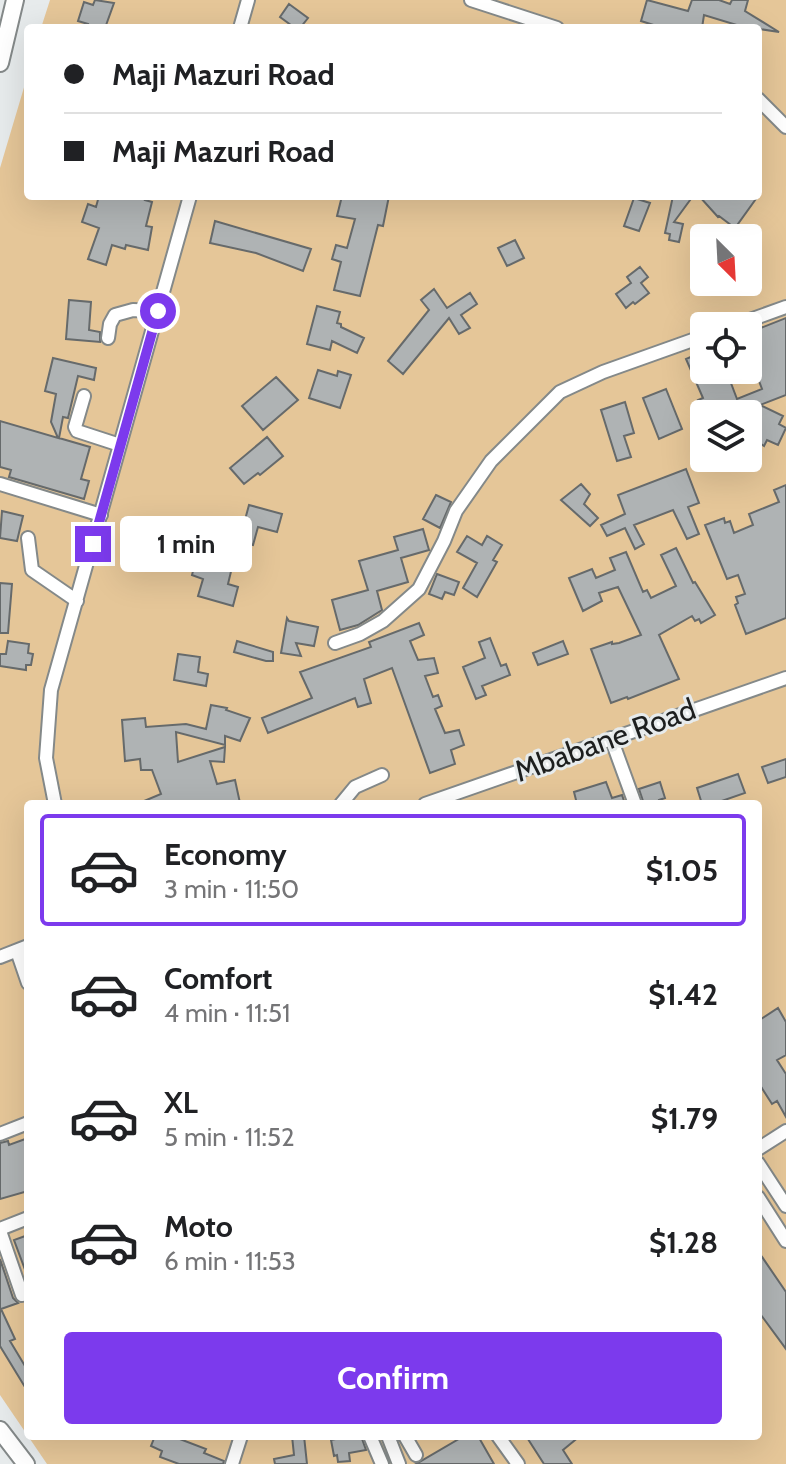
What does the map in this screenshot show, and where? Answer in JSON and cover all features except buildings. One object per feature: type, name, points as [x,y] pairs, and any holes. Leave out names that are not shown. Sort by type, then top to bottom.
[{"type":"main road","points":[[0,63],[15,0]]},
{"type":"main road","points":[[0,1430],[26,1464]]},
{"type":"street","points":[[241,24],[248,0]]},
{"type":"street","points":[[471,0],[545,24]]},
{"type":"street","points":[[762,103],[783,124]]},
{"type":"street","points":[[783,124],[786,107]]},
{"type":"street","points":[[54,800],[46,758],[46,725],[51,690],[189,200]]},
{"type":"street","points":[[762,316],[786,307]]},
{"type":"street","points":[[108,338],[115,315],[133,310],[158,311]]},
{"type":"street","points":[[335,643],[383,621],[419,589],[456,511],[491,461],[560,392],[603,372],[690,341]]},
{"type":"street","points":[[84,396],[75,427],[77,431],[120,445]]},
{"type":"street","points":[[0,484],[101,515]]},
{"type":"street","points":[[28,538],[32,570],[77,601]]},
{"type":"street","name":"Mbabane Road","points":[[443,800],[786,678]]},
{"type":"street","points":[[611,738],[634,800]]},
{"type":"street","points":[[344,800],[355,787],[382,775]]},
{"type":"street","points":[[0,957],[22,948]]},
{"type":"street","points":[[0,1134],[24,1125]]},
{"type":"street","points":[[762,1146],[786,1131]]},
{"type":"street","points":[[762,1169],[786,1206]]},
{"type":"street","points":[[762,1203],[786,1241]]},
{"type":"street","points":[[22,1295],[0,1230],[24,1220]]},
{"type":"street","points":[[232,1464],[240,1440]]},
{"type":"street","points":[[372,1440],[382,1464]]},
{"type":"street","points":[[390,1440],[399,1464]]},
{"type":"street","points":[[407,1440],[416,1455]]},
{"type":"street","points":[[501,1440],[518,1464]]},
{"type":"shaded area","points":[[50,0],[786,0],[786,1464],[47,1464],[31,1440],[762,1440],[762,800],[24,800],[24,1430],[0,1395],[0,168],[24,87],[24,200],[762,200],[762,24],[42,24]]},
{"type":"route","points":[[93,544],[158,311]]}]
